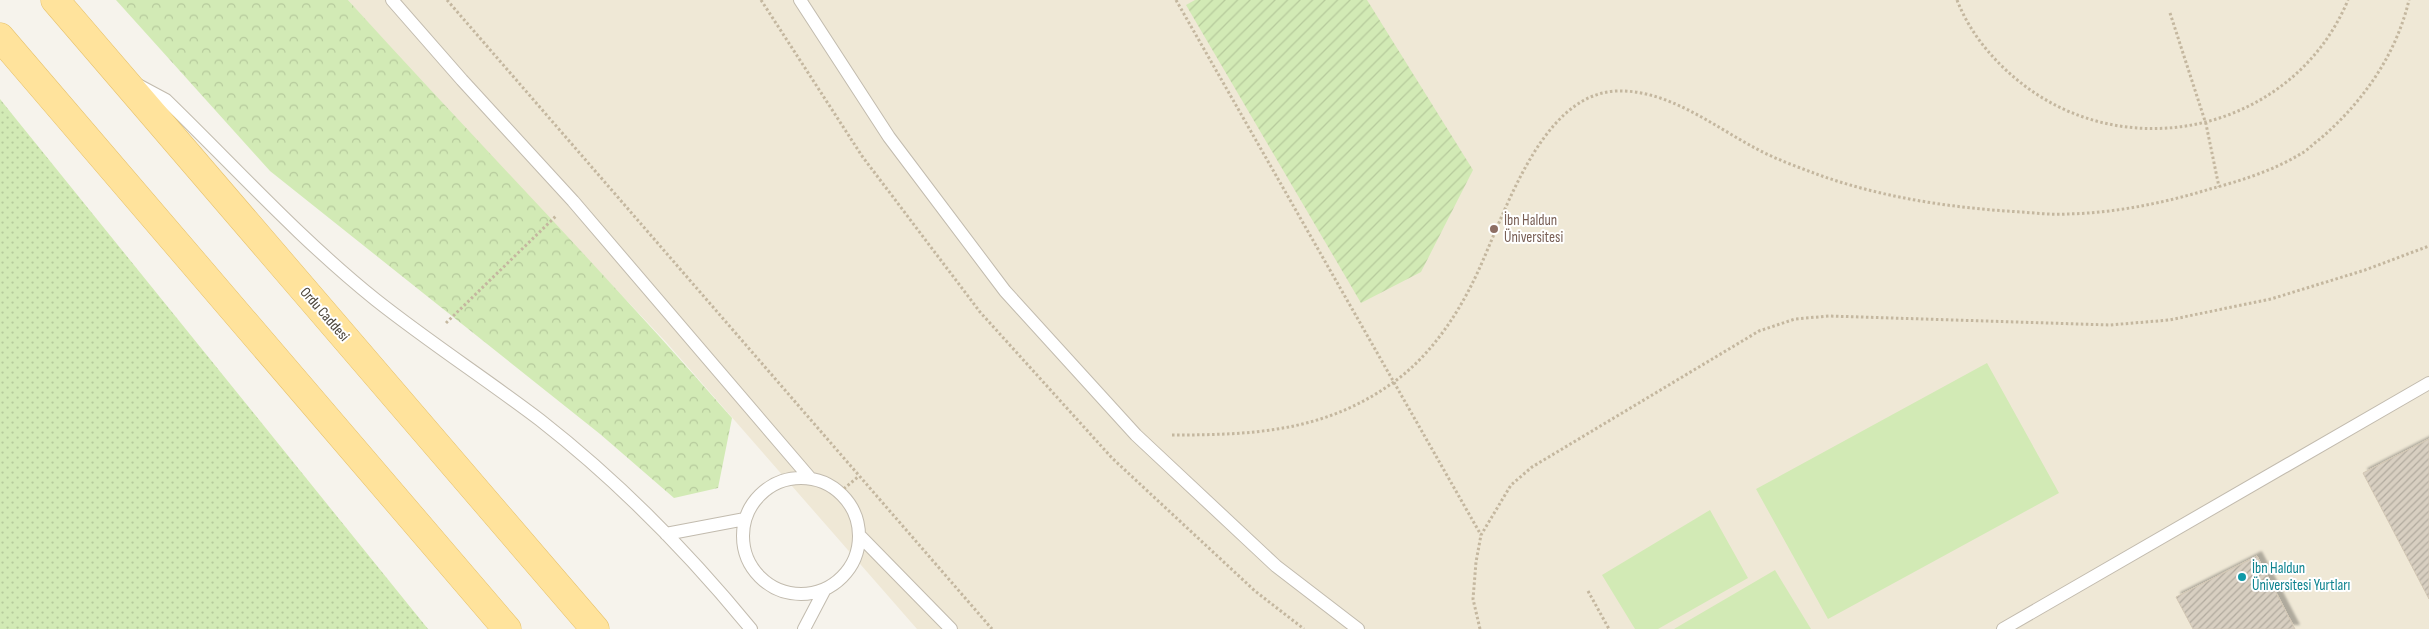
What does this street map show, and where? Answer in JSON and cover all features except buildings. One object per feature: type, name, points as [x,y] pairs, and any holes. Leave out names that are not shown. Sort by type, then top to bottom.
[{"type":"main road","name":"Ordu Caddesi","points":[[55,0],[595,629]]},
{"type":"main road","points":[[0,37],[507,629]]},
{"type":"lane","points":[[392,0],[462,80],[573,201],[810,478]]},
{"type":"lane","points":[[800,0],[889,137],[1005,292],[1136,435],[1276,566],[1358,629]]},
{"type":"lane","points":[[118,74],[166,100],[315,249],[377,300],[541,421],[587,459],[666,534],[721,592],[751,629]]},
{"type":"lane","points":[[2003,629],[2429,384]]},
{"type":"lane","points":[[793,478],[810,478],[826,483],[840,492],[850,505],[857,520],[860,536],[857,552],[850,568],[839,580],[825,589],[809,593],[792,593],[776,589],[762,580],[752,567],[745,552],[743,535],[745,519],[752,504],[770,487],[793,478]]},
{"type":"lane","points":[[666,534],[745,519]]},
{"type":"lane","points":[[860,536],[951,629]]},
{"type":"lane","points":[[804,629],[825,589]]},
{"type":"path","points":[[447,0],[992,629]]},
{"type":"path","points":[[1176,0],[1481,535]]},
{"type":"path","points":[[1957,0],[1977,38],[2000,66],[2028,89],[2059,108],[2092,121],[2128,128],[2164,129],[2206,124],[2258,102],[2284,84],[2307,63],[2326,40],[2348,0]]},
{"type":"path","points":[[1136,435],[1243,434],[1314,423],[1366,400],[1394,382],[1427,352],[1453,318],[1495,237],[1525,166],[1552,126],[1579,102],[1612,91],[1643,92],[1670,101],[1761,151],[1820,175],[1887,195],[1975,210],[2067,214],[2161,203],[2239,182],[2302,153],[2346,116],[2379,72],[2404,23],[2409,0]]},
{"type":"path","points":[[2170,13],[2206,124],[2219,187]]},
{"type":"path","points":[[440,328],[557,215]]},
{"type":"path","points":[[1480,629],[1473,598],[1476,562],[1481,535],[1511,485],[1532,467],[1758,331],[1795,319],[1829,316],[2110,325],[2169,320],[2271,299],[2365,270],[2429,246]]},
{"type":"path","points":[[840,492],[859,476]]},
{"type":"path","points":[[1588,591],[1609,629]]},
{"type":"shaded area","name":"İbn Haldun Üniversitesi","points":[[348,0],[2429,0],[2429,629],[917,629],[666,342],[452,116]]},
{"type":"green space","points":[[116,0],[348,0],[638,312],[732,418],[718,488],[674,498],[600,434],[270,171]]},
{"type":"green space","points":[[1195,0],[1367,0],[1473,170],[1421,272],[1361,303],[1186,5]]},
{"type":"green space","points":[[0,99],[16,119],[428,629],[0,629]]},
{"type":"green space","points":[[1987,363],[2059,493],[1828,619],[1756,489]]},
{"type":"green space","points":[[1710,510],[1748,578],[1658,629],[1635,629],[1602,575]]},
{"type":"green space","points":[[1775,570],[1811,629],[1674,629]]},
{"type":"place","name":"İbn Haldun Üniversitesi","points":[[1494,229]]},
{"type":"place","name":"İbn Haldun Üniversitesi Yurtları","points":[[2242,577]]}]
